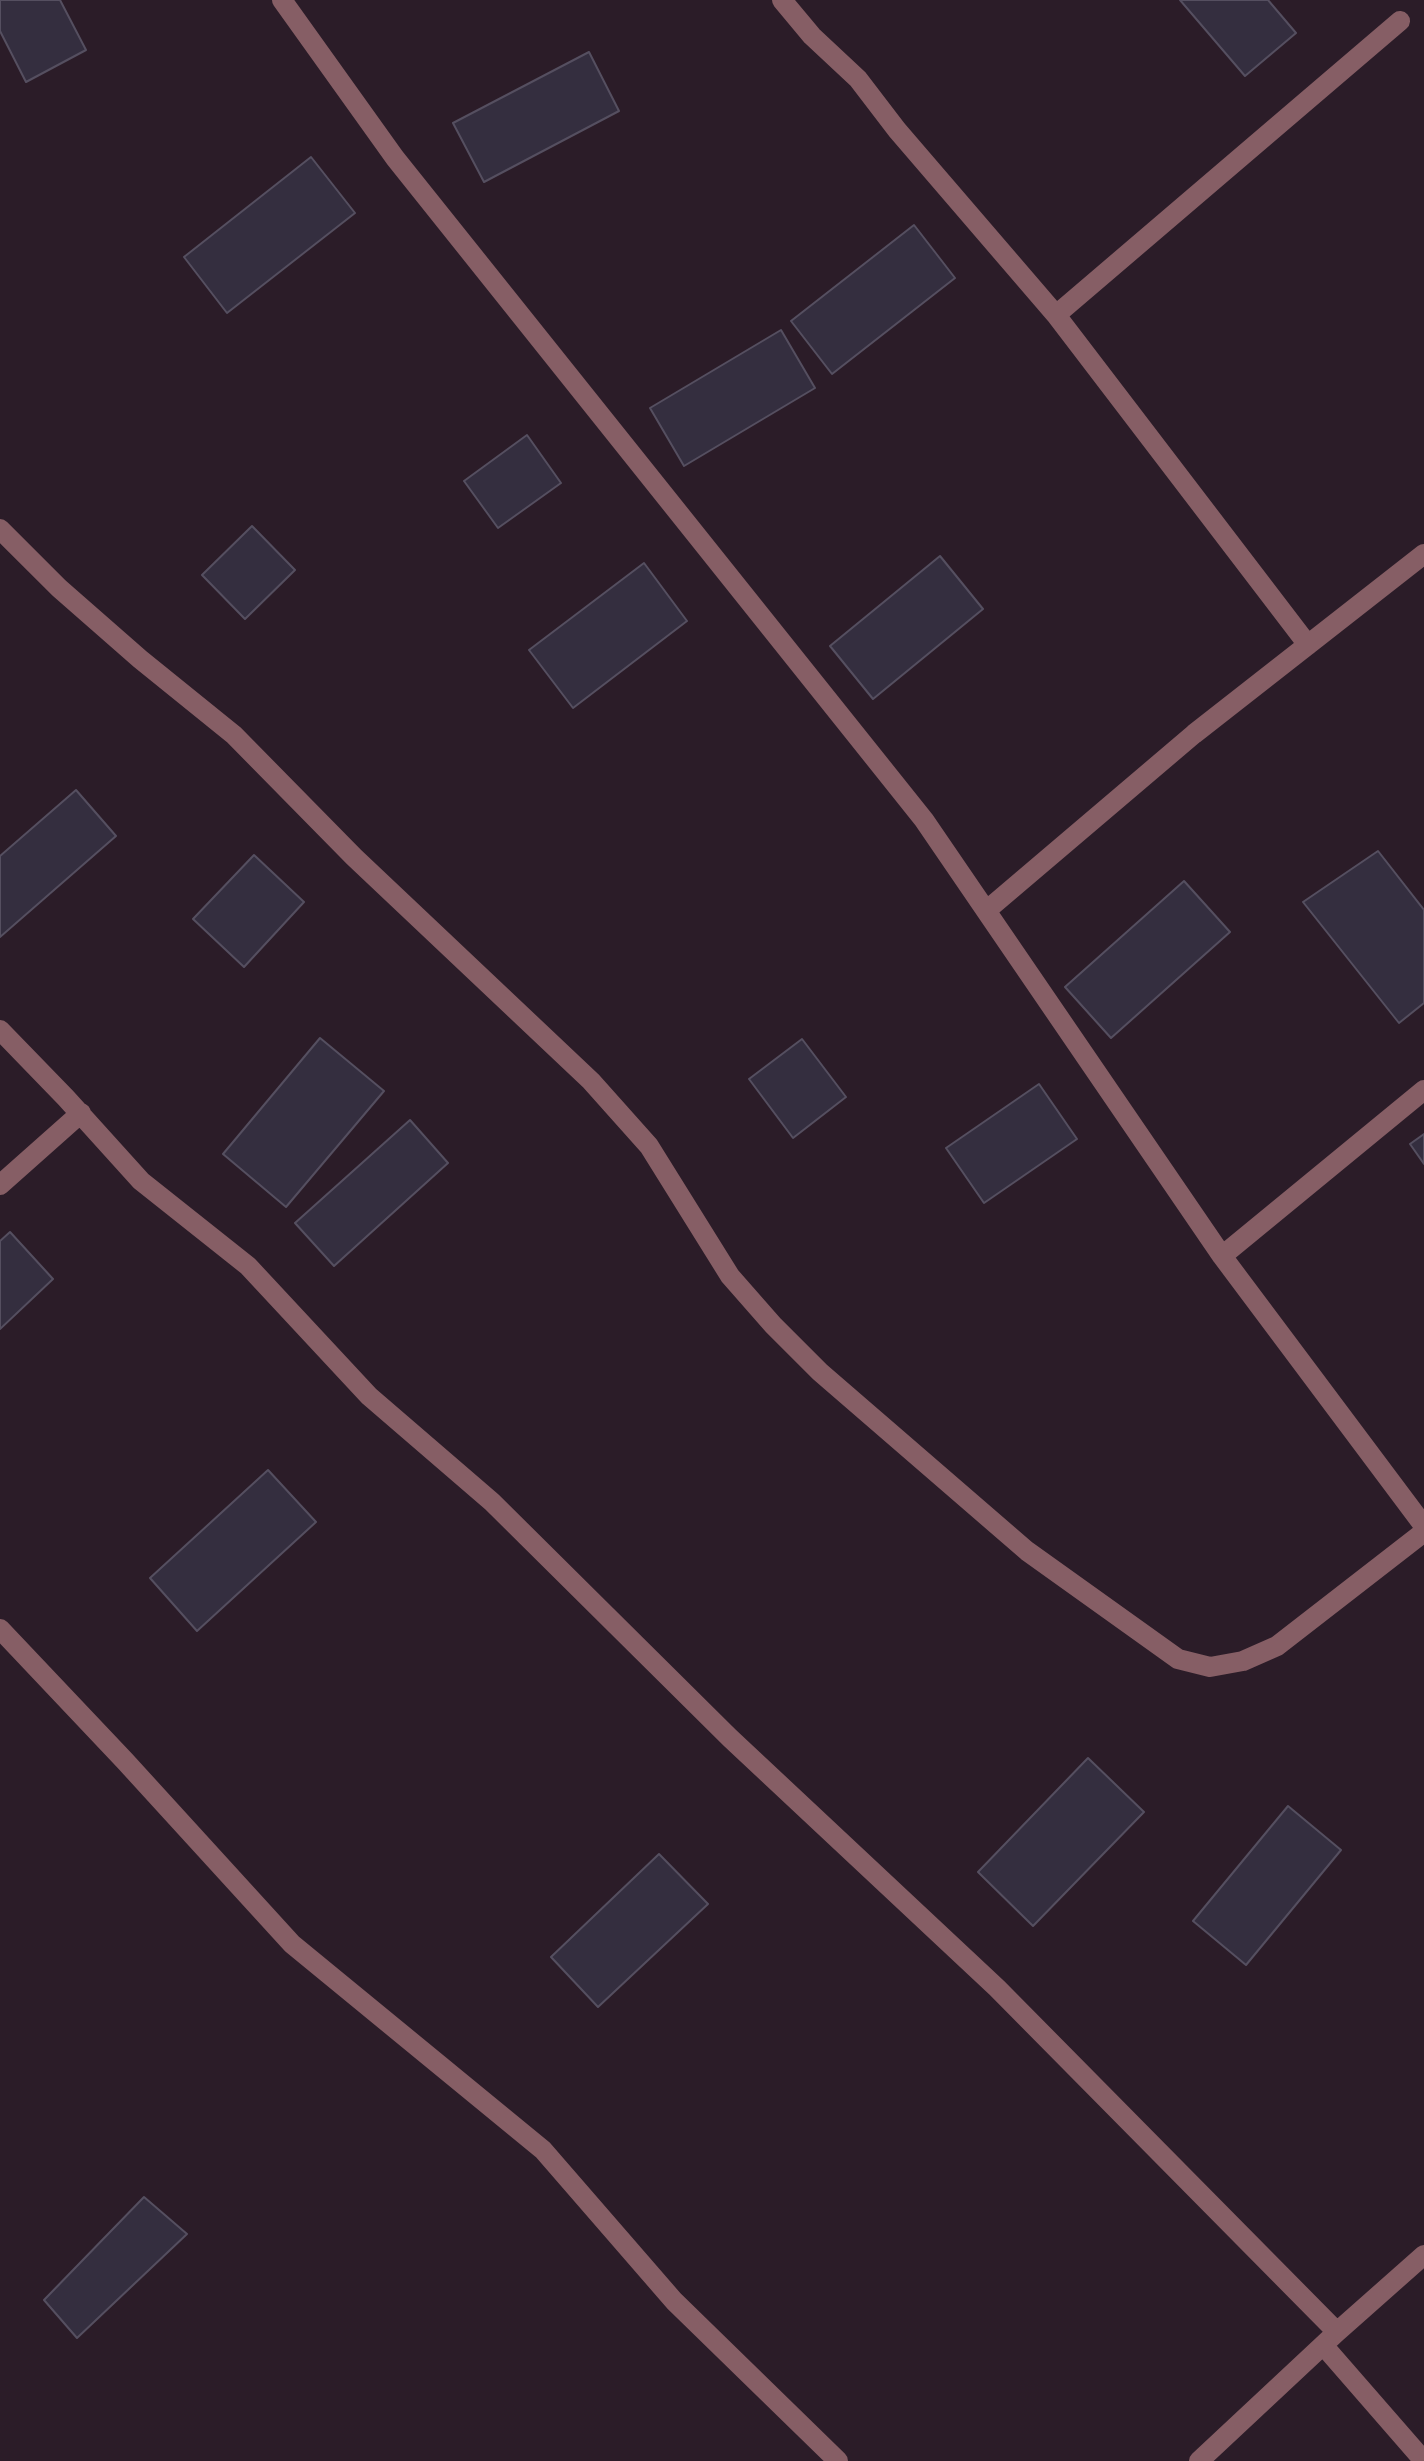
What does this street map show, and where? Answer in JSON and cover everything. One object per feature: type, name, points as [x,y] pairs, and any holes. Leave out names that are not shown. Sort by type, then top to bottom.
[{"type":"street","points":[[0,529],[59,588],[234,735],[354,857],[591,1081],[649,1146],[730,1276],[820,1372],[1027,1551],[1178,1659],[1210,1667],[1243,1661],[1277,1646],[1424,1529],[1222,1256],[924,820],[395,158],[282,0]]},
{"type":"street","points":[[782,0],[812,36],[858,79],[897,130],[1056,315],[1308,645]]},
{"type":"street","points":[[1056,315],[1400,21]]},
{"type":"street","points":[[987,910],[1194,734],[1424,554]]},
{"type":"street","points":[[0,1030],[81,1113],[141,1181],[248,1266],[369,1396],[492,1502],[730,1738],[997,1988],[1330,2339],[1424,2461]]},
{"type":"street","points":[[1222,1256],[1424,1090]]},
{"type":"street","points":[[0,1185],[81,1113]]},
{"type":"street","points":[[0,1629],[292,1944],[543,2150],[674,2301],[838,2461]]},
{"type":"street","points":[[1199,2461],[1424,2255]]},
{"type":"building","points":[[0,0],[60,0],[86,50],[26,82],[0,31]]},
{"type":"building","points":[[1180,0],[1268,0],[1296,33],[1245,76]]},
{"type":"building","points":[[589,52],[619,111],[484,182],[453,123]]},
{"type":"building","points":[[311,157],[355,213],[227,313],[184,257]]},
{"type":"building","points":[[914,225],[955,278],[832,374],[791,321]]},
{"type":"building","points":[[781,330],[815,388],[684,466],[650,408]]},
{"type":"building","points":[[527,435],[561,483],[498,528],[464,481]]},
{"type":"building","points":[[252,526],[295,570],[245,619],[202,575]]},
{"type":"building","points":[[940,556],[983,609],[873,699],[830,646]]},
{"type":"building","points":[[644,563],[687,621],[573,708],[529,650]]},
{"type":"building","points":[[76,790],[116,836],[0,937],[0,856]]},
{"type":"building","points":[[1378,851],[1424,910],[1424,1003],[1399,1023],[1303,902]]},
{"type":"building","points":[[254,855],[304,902],[244,967],[193,919]]},
{"type":"building","points":[[1184,881],[1230,932],[1111,1038],[1065,987]]},
{"type":"building","points":[[320,1038],[384,1091],[286,1207],[223,1154]]},
{"type":"building","points":[[802,1039],[846,1097],[793,1138],[749,1079]]},
{"type":"building","points":[[1039,1084],[1077,1139],[984,1203],[946,1148]]},
{"type":"building","points":[[410,1120],[448,1163],[334,1266],[295,1223]]},
{"type":"building","points":[[1424,1134],[1424,1164],[1410,1144]]},
{"type":"building","points":[[10,1232],[53,1279],[0,1329],[0,1241]]},
{"type":"building","points":[[268,1470],[316,1522],[197,1631],[150,1578]]},
{"type":"building","points":[[1088,1758],[1144,1812],[1033,1926],[978,1872]]},
{"type":"building","points":[[1288,1806],[1341,1850],[1246,1965],[1193,1921]]},
{"type":"building","points":[[659,1854],[708,1904],[598,2007],[551,1957]]},
{"type":"building","points":[[144,2197],[187,2234],[77,2338],[44,2300]]}]
